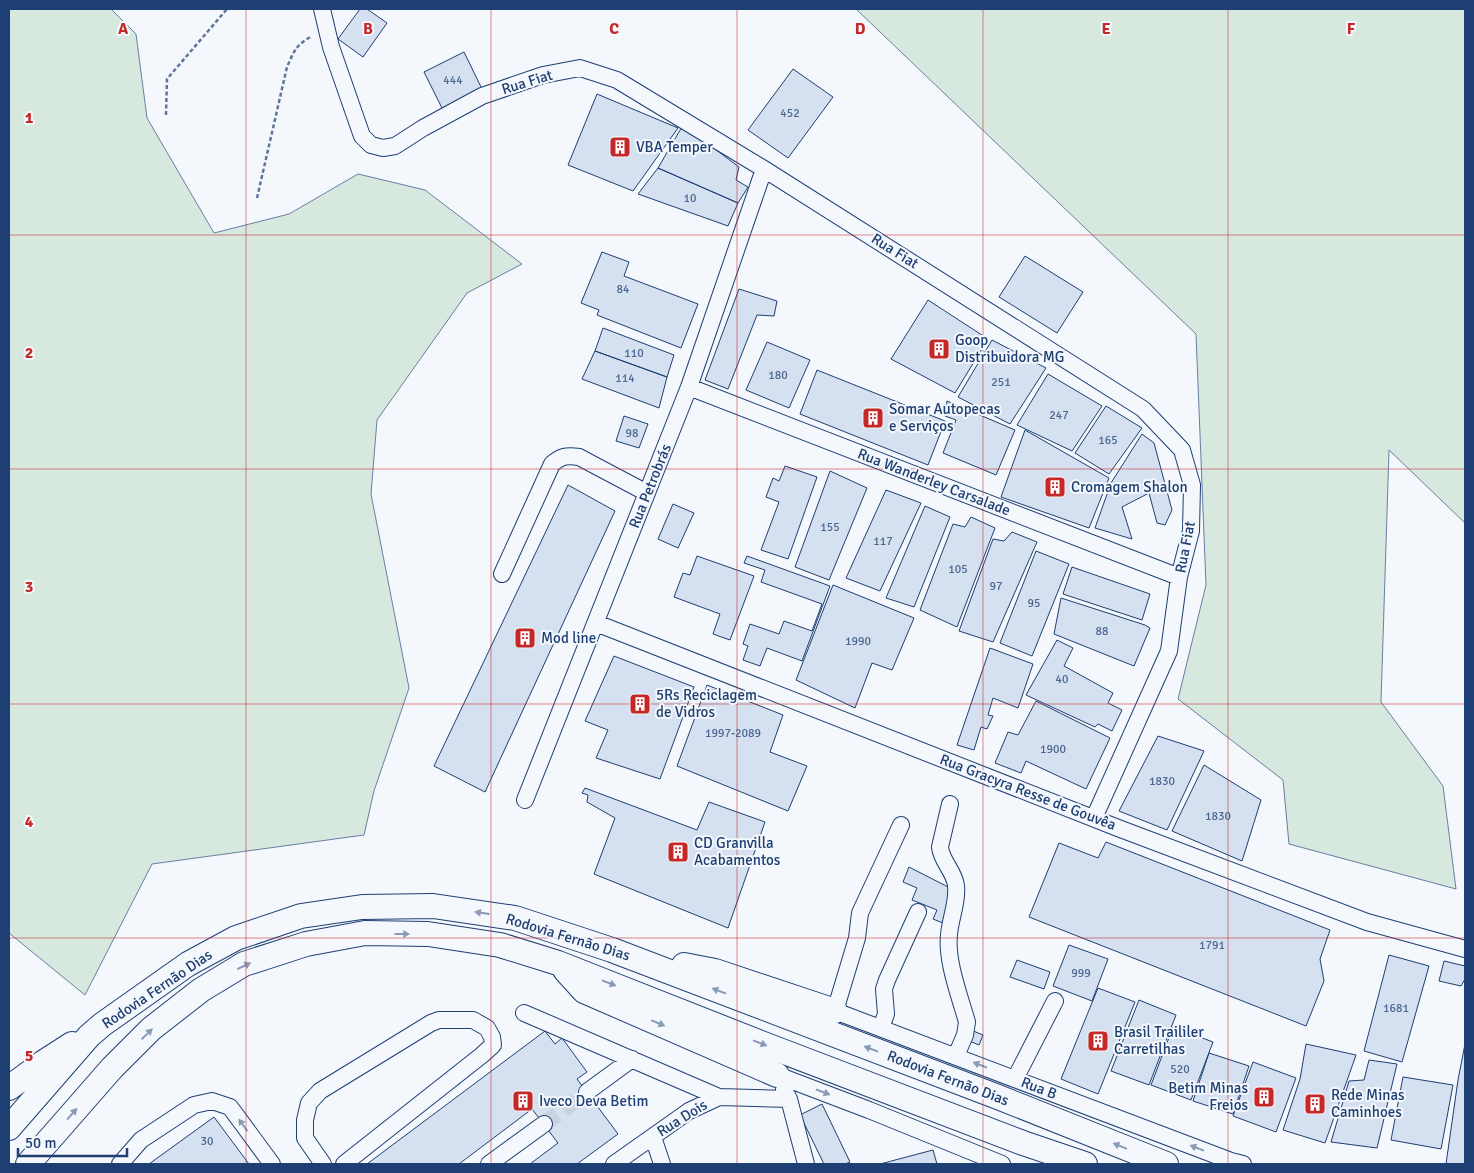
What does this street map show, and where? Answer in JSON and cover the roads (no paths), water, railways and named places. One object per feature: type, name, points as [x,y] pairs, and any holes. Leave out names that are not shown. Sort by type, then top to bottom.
[{"type":"highway","name":"Rodovia Fernão Dias","points":[[9,1128],[89,1036],[103,1024],[188,964],[236,938],[301,916],[362,907],[433,906],[515,918],[612,950],[998,1097],[1166,1164]]},
{"type":"highway","name":"Rodovia Fernão Dias","points":[[28,1164],[112,1068],[151,1029],[202,990],[244,964],[306,944],[365,933],[437,935],[500,945],[558,963],[766,1045],[1085,1164]]},
{"type":"highway","points":[[612,950],[714,971],[835,1010]]},
{"type":"highway","points":[[558,963],[584,991],[777,1075]]},
{"type":"highway","points":[[9,1088],[64,1048],[89,1036]]},
{"type":"street","name":"Rua Fiat","points":[[322,9],[331,47],[362,136],[371,145],[384,148],[396,146],[422,128],[482,96],[542,75],[580,68],[617,80],[764,169],[1143,409],[1182,450],[1192,485],[1191,530],[1179,577],[1169,650],[1094,818]]},
{"type":"street","name":"Rua Petrobrás","points":[[525,800],[689,386],[764,169]]},
{"type":"street","name":"Rua Wanderley Carsalade","points":[[689,386],[1179,577]]},
{"type":"street","points":[[502,574],[552,464],[560,457],[579,457],[647,493]]},
{"type":"street","name":"Rua Gracyra Resse de Gouvêa","points":[[596,623],[1094,818],[1367,922],[1465,949]]},
{"type":"street","points":[[950,804],[940,847],[956,881],[956,896],[948,949],[967,1022],[965,1034],[956,1056]]},
{"type":"street","points":[[835,1010],[857,938],[860,913],[901,825]]},
{"type":"street","points":[[881,1028],[886,1014],[884,989],[918,912]]},
{"type":"street","points":[[1015,1079],[1055,1001]]},
{"type":"street","name":"Rua B","points":[[835,1010],[1222,1158],[1243,1164]]},
{"type":"street","points":[[524,1013],[719,1097]]},
{"type":"street","points":[[323,1164],[305,1138],[305,1120],[309,1103],[320,1091],[431,1023],[439,1020],[473,1020],[487,1028],[492,1037],[493,1045],[344,1164]]},
{"type":"street","points":[[587,1092],[632,1059]]},
{"type":"street","points":[[777,1075],[788,1099],[806,1164]]},
{"type":"street","points":[[777,1075],[1002,1164]]},
{"type":"street","name":"Rua Dois","points":[[614,1164],[689,1111],[719,1097],[788,1099]]},
{"type":"street","points":[[120,1164],[141,1140],[194,1105],[212,1101],[230,1106],[272,1164]]},
{"type":"street","points":[[489,1164],[544,1124]]},
{"type":"street","points":[[653,1137],[662,1164]]},
{"type":"tunnel","points":[[544,1124],[587,1092]]},
{"type":"place","name":"VBA Temper","points":[[620,147]]},
{"type":"place","name":"Goop Distribuidora MG","points":[[939,349]]},
{"type":"place","name":"Somar Autopecas e Serviços","points":[[873,418]]},
{"type":"place","name":"Cromagem Shalon","points":[[1055,487]]},
{"type":"place","name":"Mod line","points":[[525,638]]},
{"type":"place","name":"5Rs Reciclagem de Vidros","points":[[640,704]]},
{"type":"place","name":"CD Granvilla Acabamentos","points":[[678,852]]},
{"type":"place","name":"Brasil Traililer Carretilhas","points":[[1098,1041]]},
{"type":"place","name":"Betim Minas Freios","points":[[1264,1097]]},
{"type":"place","name":"Iveco Deva Betim","points":[[523,1101]]},
{"type":"place","name":"Rede Minas Caminhoes","points":[[1315,1104]]}]
